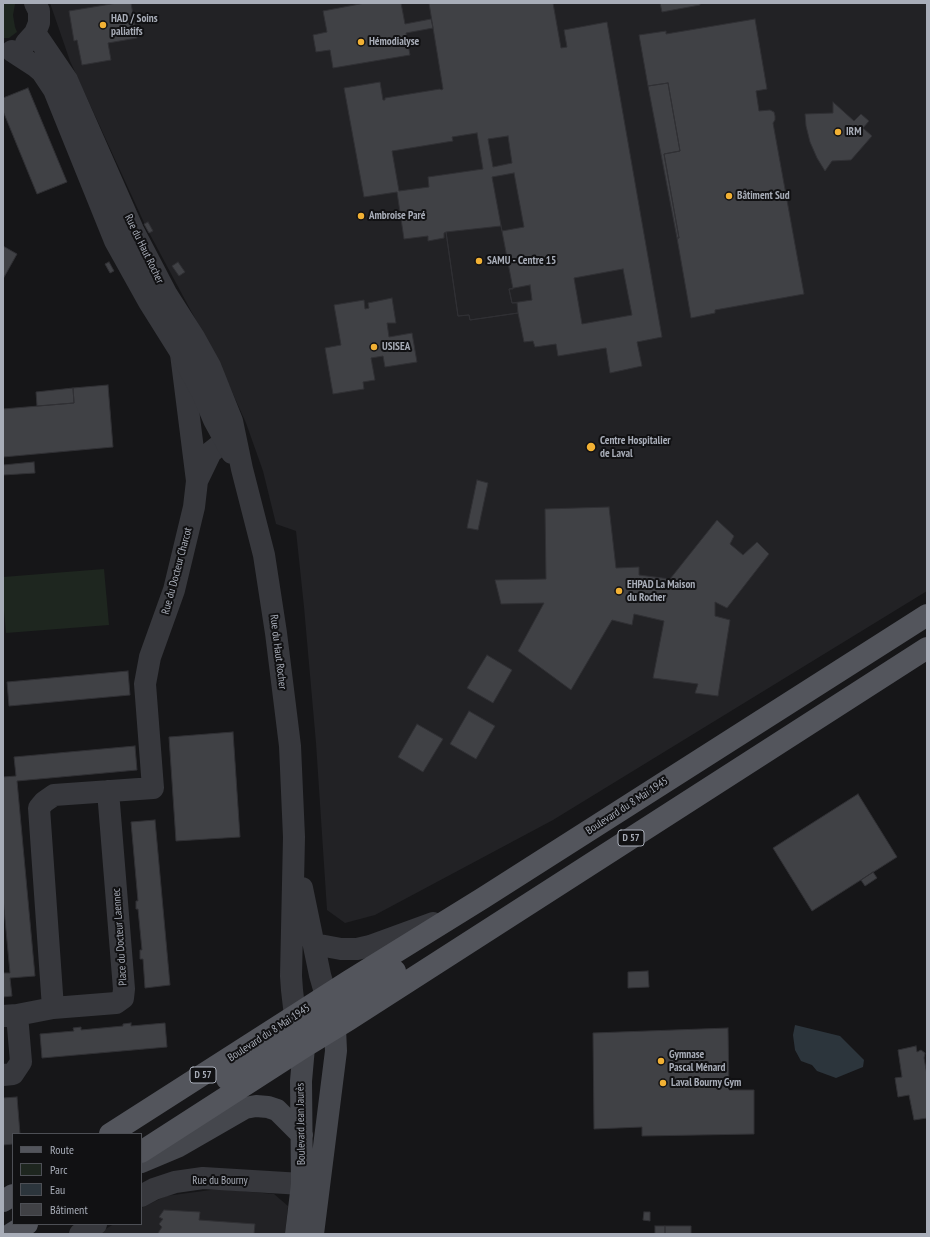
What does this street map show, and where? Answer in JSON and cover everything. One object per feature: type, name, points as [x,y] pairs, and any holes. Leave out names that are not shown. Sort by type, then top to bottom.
[{"type":"main road","name":"Boulevard du 8 Mai 1945","points":[[142,1151],[299,1031],[335,1014],[457,914],[927,615]]},
{"type":"main road","name":"Boulevard du 8 Mai 1945","points":[[112,1133],[299,1031],[335,1014],[927,648]]},
{"type":"main road","points":[[335,1014],[466,927],[483,898]]},
{"type":"main road","name":"Boulevard Jean Jaurès","points":[[312,1234],[336,1051],[335,1014]]},
{"type":"main road","points":[[142,1136],[299,1031],[323,1069],[330,1103]]},
{"type":"main road","name":"Boulevard Jean Jaurès","points":[[296,1234],[302,1184],[299,1031]]},
{"type":"main road","points":[[142,1162],[179,1146],[245,1108],[256,1106],[268,1107],[277,1110],[302,1135]]},
{"type":"main road","points":[[3,1201],[12,1196]]},
{"type":"main road","points":[[11,1234],[25,1225]]},
{"type":"street","points":[[7,51],[21,47],[29,41],[35,33],[38,23],[36,3]]},
{"type":"street","name":"Rue du Haut Rocher","points":[[35,33],[67,80],[133,230],[167,295],[210,366],[223,420],[242,470],[264,555],[276,633],[290,746],[294,837],[291,976],[299,1031]]},
{"type":"street","name":"Rue du Haut Rocher","points":[[7,51],[35,66],[42,72],[54,90],[115,241],[149,302],[181,353],[203,394],[223,420]]},
{"type":"street","name":"Rue du Docteur Charcot","points":[[108,791],[153,788],[145,684],[150,657],[174,590],[194,507],[197,481],[181,353]]},
{"type":"street","points":[[190,430],[223,420],[225,441],[211,452],[197,481]]},
{"type":"street","name":"Rue du Haut Rocher","points":[[225,441],[242,470]]},
{"type":"street","points":[[53,1008],[39,808],[44,802],[54,795],[108,791]]},
{"type":"street","name":"Place du Docteur Laennec","points":[[10,1015],[53,1008],[116,1003],[122,998],[124,989],[108,791]]},
{"type":"street","name":"Rue du Haut Rocher","points":[[294,837],[306,908],[320,975],[335,1014]]},
{"type":"street","points":[[314,944],[341,949],[357,949],[370,946],[457,914]]},
{"type":"street","points":[[3,1074],[12,1074],[21,1062],[10,1015]]},
{"type":"street","name":"Rue du Bourny","points":[[142,1195],[154,1189],[175,1182],[203,1178],[302,1184]]},
{"type":"street","points":[[80,1234],[94,1225]]},
{"type":"shaded area","name":"Centre Hospitalier de Laval","points":[[50,3],[927,3],[927,591],[553,820],[375,915],[345,923],[327,910],[316,743],[296,531],[276,524],[263,471],[246,423],[220,365],[146,227],[70,61]]},
{"type":"shaded area","points":[[218,1189],[274,1194],[288,1206],[285,1234],[97,1234],[112,1225],[142,1225],[142,1208],[166,1196]]},
{"type":"green space","points":[[3,3],[15,4],[13,15],[17,32],[9,38],[3,38]]},
{"type":"green space","points":[[104,569],[109,625],[6,633],[3,577]]},
{"type":"water","points":[[795,1025],[840,1036],[864,1060],[863,1067],[836,1078],[817,1071],[812,1065],[801,1061],[795,1050],[793,1035]]},
{"type":"building","name":"HAD / Soins paliatifs","points":[[117,3],[131,3],[137,38],[108,43],[111,60],[82,65],[77,40],[74,41],[69,11]]},
{"type":"building","name":"Hémodialyse","points":[[365,3],[401,3],[405,24],[431,19],[433,28],[406,33],[410,55],[333,68],[330,50],[316,52],[313,35],[327,32],[323,11]]},
{"type":"building","points":[[429,3],[553,3],[561,48],[567,47],[564,30],[607,22],[662,337],[637,342],[642,366],[610,373],[606,348],[558,356],[556,344],[535,347],[533,341],[524,342],[518,313],[470,320],[469,315],[458,316],[446,232],[444,233],[444,238],[428,241],[428,236],[404,239],[397,192],[364,197],[344,88],[380,82],[383,100],[385,100],[385,98],[443,89]],"holes":[[[477,133],[483,169],[428,177],[429,187],[399,191],[392,151],[453,141],[452,137]],[[508,136],[512,163],[493,167],[488,139]],[[514,173],[524,227],[502,231],[492,177]],[[623,269],[632,315],[582,324],[574,278]],[[530,285],[532,300],[512,303],[509,289]]]},
{"type":"building","points":[[660,3],[700,3],[700,5],[662,12]]},
{"type":"building","name":"Bâtiment Sud","points":[[755,19],[767,89],[756,91],[759,111],[770,110],[774,112],[775,116],[773,123],[804,294],[715,310],[715,313],[691,318],[664,154],[680,151],[668,83],[648,86],[639,35],[666,31],[666,34]]},
{"type":"building","points":[[668,83],[680,151],[664,154],[679,238],[677,238],[648,86]]},
{"type":"building","points":[[28,88],[67,182],[37,194],[3,111],[3,98]]},
{"type":"building","name":"IRM","points":[[833,102],[854,121],[861,114],[869,121],[863,128],[872,136],[851,160],[832,161],[825,171],[810,142],[805,114],[833,113]]},
{"type":"building","points":[[148,222],[153,231],[149,233],[144,224]]},
{"type":"building","name":"SAMU - Centre 15","points":[[501,226],[513,289],[509,289],[512,303],[517,303],[518,313],[470,320],[469,315],[458,316],[446,232]]},
{"type":"building","points":[[3,246],[17,254],[3,279]]},
{"type":"building","points":[[109,262],[114,271],[110,273],[105,264]]},
{"type":"building","points":[[178,262],[185,272],[179,276],[172,266]]},
{"type":"building","name":"USISEA","points":[[392,298],[396,323],[387,323],[389,337],[412,333],[417,362],[385,367],[383,356],[371,358],[375,380],[363,382],[364,389],[333,394],[325,348],[341,345],[334,305],[364,300],[365,309],[369,308],[368,303]]},
{"type":"building","points":[[108,385],[113,447],[3,457],[3,409],[74,403],[73,388]]},
{"type":"building","points":[[73,388],[74,403],[37,406],[36,392]]},
{"type":"building","points":[[34,462],[35,473],[3,475],[3,465]]},
{"type":"building","points":[[477,480],[488,483],[478,530],[467,528]]},
{"type":"building","name":"EHPAD La Maison du Rocher","points":[[609,507],[616,568],[639,567],[639,575],[670,579],[717,520],[734,536],[730,544],[743,555],[757,542],[769,554],[727,608],[715,602],[715,616],[730,620],[718,696],[695,693],[698,684],[653,678],[664,621],[634,614],[632,625],[612,620],[571,690],[518,651],[544,603],[501,604],[495,580],[546,579],[545,509]]},
{"type":"building","points":[[487,655],[512,670],[493,703],[467,688]]},
{"type":"building","points":[[128,671],[130,695],[9,706],[7,682]]},
{"type":"building","points":[[469,711],[495,726],[476,759],[450,744]]},
{"type":"building","points":[[417,724],[443,739],[423,772],[398,757]]},
{"type":"building","points":[[233,732],[240,837],[176,841],[169,737]]},
{"type":"building","points":[[135,746],[137,770],[17,781],[35,976],[10,978],[12,996],[3,997],[3,973],[10,973],[3,898],[3,777],[16,776],[14,757]]},
{"type":"building","points":[[858,794],[897,857],[812,911],[773,848]]},
{"type":"building","points":[[155,820],[170,985],[145,988],[143,959],[140,959],[140,950],[142,950],[138,909],[136,909],[136,901],[138,901],[131,822]]},
{"type":"building","points":[[873,872],[877,878],[865,886],[861,880]]},
{"type":"building","points":[[648,971],[649,987],[628,988],[628,972]]},
{"type":"building","points":[[131,1023],[131,1026],[165,1023],[167,1047],[42,1058],[40,1034],[74,1031],[73,1028],[81,1027],[81,1030],[123,1026],[123,1024]]},
{"type":"building","name":"Gymnase Pascal Ménard","points":[[728,1028],[729,1090],[754,1090],[754,1134],[642,1136],[642,1127],[594,1129],[593,1033]]},
{"type":"building","points":[[916,1046],[917,1052],[921,1050],[925,1053],[924,1058],[927,1075],[927,1118],[914,1120],[909,1095],[898,1097],[895,1078],[902,1077],[898,1050]]},
{"type":"building","points":[[17,1097],[20,1133],[12,1133],[12,1144],[3,1145],[3,1098]]},
{"type":"building","points":[[164,1210],[200,1212],[199,1220],[255,1224],[254,1234],[160,1234],[158,1233],[162,1227],[159,1224],[163,1219],[159,1217]]},
{"type":"building","points":[[644,1212],[650,1212],[650,1221],[643,1220]]},
{"type":"building","points":[[655,1226],[665,1226],[665,1234],[655,1234]]},
{"type":"building","points":[[665,1226],[691,1226],[691,1234],[665,1234]]},
{"type":"place","name":"HAD / Soins paliatifs","points":[[103,25]]},
{"type":"place","name":"Hémodialyse","points":[[361,42]]},
{"type":"place","name":"IRM","points":[[838,132]]},
{"type":"place","name":"Bâtiment Sud","points":[[729,196]]},
{"type":"place","name":"Ambroise Paré","points":[[361,216]]},
{"type":"place","name":"SAMU - Centre 15","points":[[479,261]]},
{"type":"place","name":"USISEA","points":[[374,347]]},
{"type":"place","name":"Centre Hospitalier de Laval","points":[[591,447]]},
{"type":"place","name":"EHPAD La Maison du Rocher","points":[[619,591]]},
{"type":"place","name":"Gymnase Pascal Ménard","points":[[661,1061]]},
{"type":"place","name":"Laval Bourny Gym","points":[[663,1083]]}]
